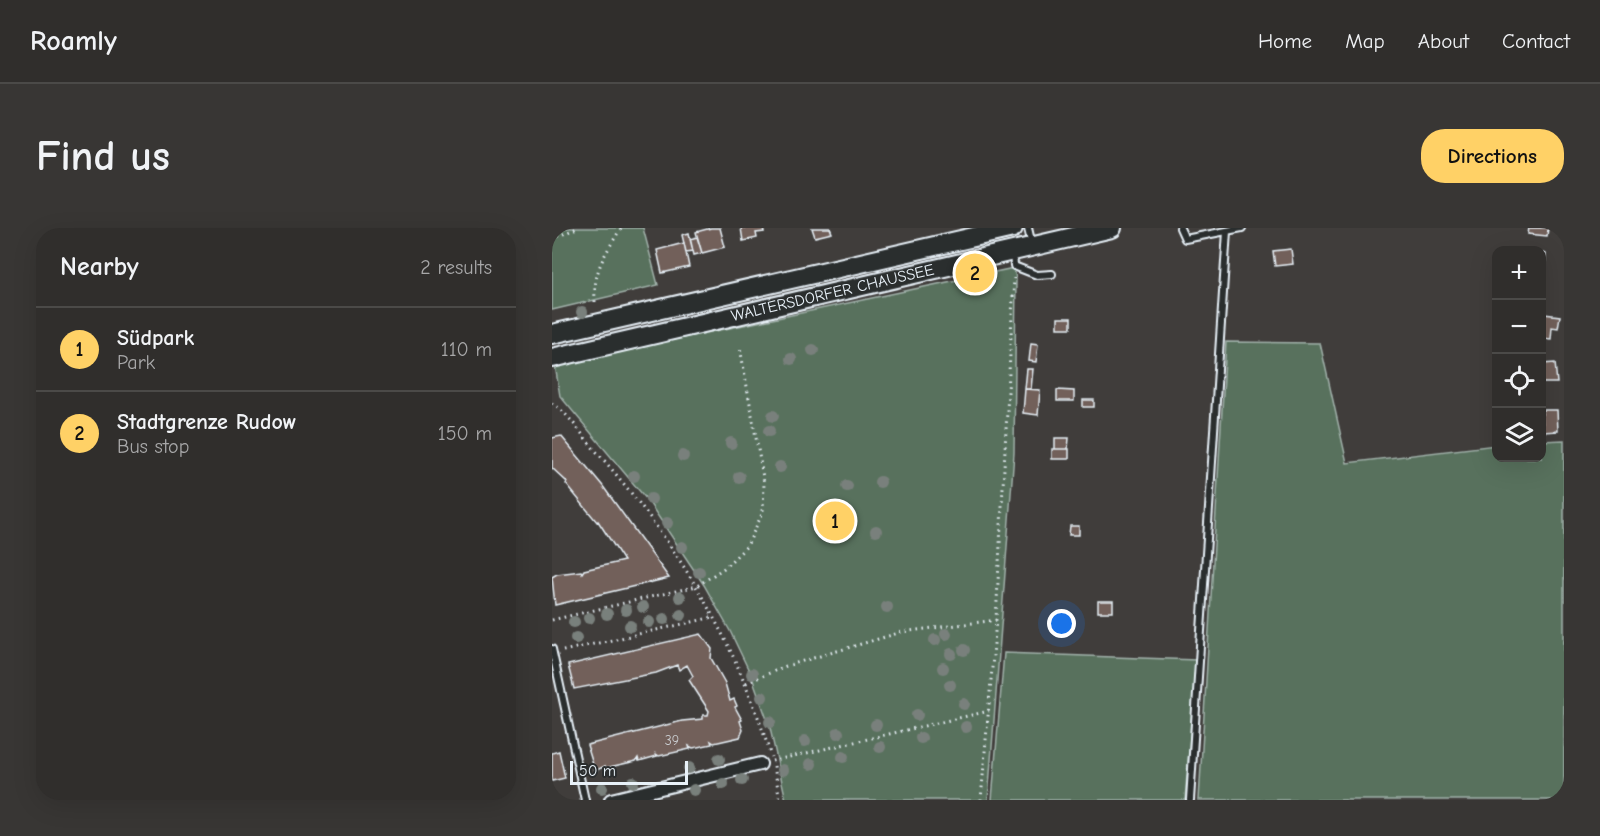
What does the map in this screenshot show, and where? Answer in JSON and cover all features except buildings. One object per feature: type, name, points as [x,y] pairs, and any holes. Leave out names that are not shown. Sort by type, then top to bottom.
[{"type":"main road","name":"WALTERSDORFER CHAUSSEE","points":[[552,334],[1011,228]]},
{"type":"main road","name":"WALTERSDORFER CHAUSSEE","points":[[552,358],[1013,258],[1033,246],[1112,228]]},
{"type":"street","points":[[611,800],[766,762]]},
{"type":"lane","points":[[1028,228],[1033,246]]},
{"type":"lane","points":[[1180,228],[1185,239],[1242,228]]},
{"type":"lane","points":[[1190,800],[1227,231]]},
{"type":"lane","points":[[1013,258],[1037,275],[1052,274]]},
{"type":"lane","points":[[553,652],[585,800]]},
{"type":"path","points":[[552,239],[577,228]]},
{"type":"path","points":[[595,302],[594,285],[597,267],[621,228]]},
{"type":"path","points":[[981,800],[996,620],[1013,258]]},
{"type":"path","points":[[552,620],[697,586],[724,568],[747,546],[763,512],[762,463],[740,347]]},
{"type":"path","points":[[552,403],[618,476],[670,544],[697,586],[733,651],[746,683],[766,762],[780,800]]},
{"type":"path","points":[[553,652],[714,616]]},
{"type":"path","points":[[746,683],[786,666],[902,632],[996,620]]},
{"type":"path","points":[[766,762],[989,711]]},
{"type":"green space","points":[[552,228],[643,228],[658,285],[552,310]]},
{"type":"green space","points":[[1014,268],[1016,279],[1014,453],[988,800],[786,800],[770,728],[752,677],[730,631],[704,585],[648,501],[560,396],[555,365]]},
{"type":"green space","points":[[1226,342],[1320,343],[1347,463],[1492,445],[1492,462],[1546,462],[1546,441],[1564,440],[1564,800],[1199,800]]},
{"type":"green space","points":[[1004,653],[1196,660],[1185,800],[992,800]]},
{"type":"place","name":"Stadtgrenze Rudow","points":[[975,273]]},
{"type":"place","name":"Südpark","points":[[835,521]]}]
